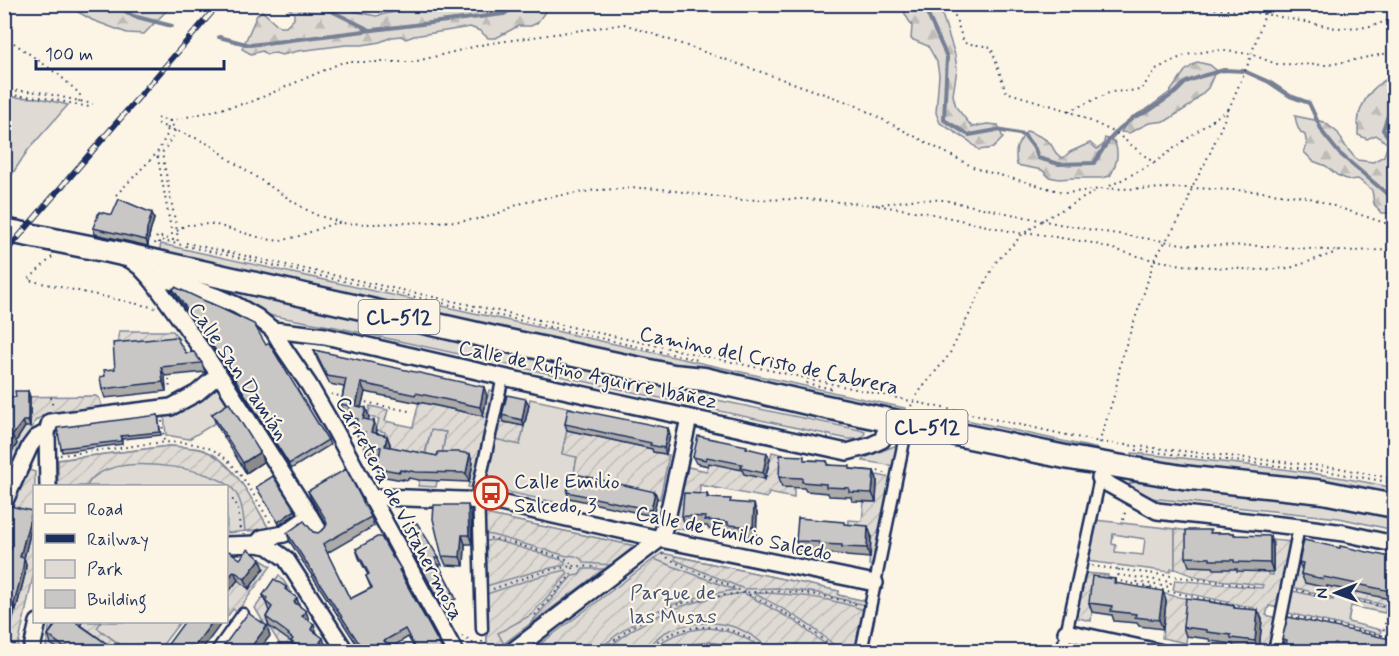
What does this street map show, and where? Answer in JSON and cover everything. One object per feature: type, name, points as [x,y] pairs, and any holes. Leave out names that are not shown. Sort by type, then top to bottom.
[{"type":"main road","name":"CL-512","points":[[4,230],[499,339],[674,375],[809,393],[1070,458],[1182,477],[1323,492],[1395,506]]},
{"type":"main road","name":"CL-512","points":[[674,375],[722,398],[1100,478],[1182,477]]},
{"type":"main road","points":[[809,393],[834,414],[878,424],[895,434]]},
{"type":"street","name":"Calle San Damián","points":[[126,256],[152,280],[224,382],[321,532]]},
{"type":"street","name":"Carretera de Vistahermosa","points":[[152,280],[166,280],[182,284],[236,304],[273,330],[309,385],[455,651]]},
{"type":"street","name":"Calle de Rufino Aguirre Ibáñez","points":[[273,330],[311,334],[847,452],[863,448],[895,434]]},
{"type":"street","name":"Carretera de Vistahermosa","points":[[309,385],[295,352],[299,339],[311,334]]},
{"type":"street","points":[[4,503],[30,446],[50,423],[171,406],[197,393],[218,375]]},
{"type":"street","points":[[482,629],[478,489],[502,377]]},
{"type":"street","points":[[511,651],[660,545],[689,418]]},
{"type":"street","points":[[48,485],[50,423]]},
{"type":"street","points":[[861,651],[870,609],[895,434]]},
{"type":"street","points":[[1062,651],[1100,478],[1157,511],[1344,533],[1395,544]]},
{"type":"street","name":"Calle de Emilio Salcedo","points":[[372,500],[380,497],[500,503],[660,545],[874,583]]},
{"type":"street","points":[[257,544],[262,538],[284,534],[310,516]]},
{"type":"street","points":[[1274,651],[1299,527]]},
{"type":"street","points":[[228,545],[268,546],[286,559],[346,651]]},
{"type":"street","points":[[216,651],[243,614]]},
{"type":"street","points":[[32,651],[38,623]]},
{"type":"street","points":[[1066,632],[1159,651]]},
{"type":"path","points":[[951,4],[964,43],[991,47],[1006,92],[1069,111],[1116,133],[1154,163]]},
{"type":"path","points":[[1173,4],[1265,14],[1336,28],[1370,27],[1395,18]]},
{"type":"path","points":[[1258,4],[1265,14]]},
{"type":"path","points":[[1098,443],[1115,393],[1122,356],[1154,260],[1185,210],[1192,189],[1248,64],[1265,14]]},
{"type":"path","points":[[157,117],[170,121],[250,102],[343,62],[413,62],[485,44],[624,24],[853,104],[977,169],[1066,193],[1102,189],[1253,191],[1307,197],[1395,226]]},
{"type":"path","points":[[4,36],[59,75],[80,94],[79,105]]},
{"type":"path","points":[[1069,111],[1111,93],[1141,90],[1156,69],[1185,55],[1216,50],[1251,54],[1276,64],[1328,65],[1395,52]]},
{"type":"path","points":[[4,90],[39,92],[93,104]]},
{"type":"path","points":[[4,95],[40,97],[89,107]]},
{"type":"path","points":[[911,406],[918,393],[949,355],[995,262],[1023,234],[1043,220],[1154,163],[1229,108]]},
{"type":"path","points":[[170,121],[175,130],[162,153],[177,231],[185,225],[213,224],[280,241],[335,223],[463,221],[484,218],[519,204],[544,198],[597,190],[641,188],[741,200],[805,199],[874,205],[928,213],[1023,234],[1031,232],[1092,243],[1182,265],[1258,270],[1290,268],[1340,251]]},
{"type":"path","points":[[156,122],[195,137],[219,150],[227,158],[316,215],[343,223]]},
{"type":"path","points":[[116,195],[158,153],[168,133],[167,128]]},
{"type":"path","points":[[154,244],[157,236],[173,240],[158,153]]},
{"type":"path","points":[[874,205],[918,200],[944,200],[1105,232],[1188,245],[1270,246],[1340,251],[1395,250]]},
{"type":"path","name":"Camino del Cristo de Cabrera","points":[[177,231],[178,244],[700,360]]},
{"type":"path","points":[[186,243],[914,401],[1106,445],[1325,471],[1395,483]]},
{"type":"path","points":[[45,263],[28,280],[156,308]]},
{"type":"path","points":[[169,379],[171,397]]},
{"type":"path","name":"Camino del Cristo de Cabrera","points":[[809,393],[839,390]]},
{"type":"path","points":[[331,394],[342,397]]},
{"type":"path","points":[[50,423],[51,397]]},
{"type":"path","points":[[354,399],[412,412]]},
{"type":"path","points":[[162,415],[164,442]]},
{"type":"path","points":[[1052,436],[1098,443]]},
{"type":"path","points":[[54,457],[164,442],[203,446],[225,457],[241,476],[275,531]]},
{"type":"path","points":[[1106,445],[1340,468],[1395,479]]},
{"type":"path","points":[[228,501],[234,500],[238,508],[241,533]]},
{"type":"path","points":[[1123,520],[1129,504]]},
{"type":"path","points":[[480,538],[494,538],[566,559],[573,566]]},
{"type":"path","points":[[660,545],[662,553],[676,564],[781,610],[820,636],[837,651]]},
{"type":"path","points":[[1086,565],[1258,587]]},
{"type":"path","points":[[535,615],[570,576],[573,566]]},
{"type":"path","points":[[482,593],[536,575],[573,566],[607,567]]},
{"type":"path","points":[[1119,569],[1118,575],[1171,582],[1169,587],[1137,582],[1136,585]]},
{"type":"path","points":[[1112,580],[1251,609]]},
{"type":"path","points":[[601,651],[651,615],[693,601],[743,592],[777,590],[808,594],[845,601],[870,609]]},
{"type":"path","points":[[1297,590],[1331,599],[1332,595],[1395,609]]},
{"type":"path","points":[[1382,636],[1389,608]]},
{"type":"path","points":[[1290,616],[1395,638]]},
{"type":"path","points":[[643,651],[672,633],[707,626],[734,630],[758,643],[767,651]]},
{"type":"path","points":[[460,634],[477,646],[483,647]]},
{"type":"path","points":[[676,651],[708,645],[736,651]]},
{"type":"green space","points":[[172,4],[144,34],[127,33],[92,20],[66,5]]},
{"type":"green space","points":[[285,5],[343,5],[354,11],[376,16],[420,5],[550,5],[537,23],[531,26],[518,26],[496,38],[488,38],[480,31],[470,27],[406,39],[401,36],[392,37],[362,45],[298,51],[282,55],[266,54],[262,51],[251,54],[242,49],[257,15],[262,11],[280,27],[286,27],[294,19],[294,13]]},
{"type":"green space","points":[[904,5],[938,5],[940,8],[955,55],[957,69],[953,95],[956,107],[972,127],[987,124],[998,125],[1003,138],[993,148],[979,150],[940,123],[936,113],[939,75],[937,62],[928,46],[911,39],[912,26],[905,14]]},
{"type":"green space","points":[[1197,62],[1210,65],[1216,70],[1208,88],[1188,107],[1166,121],[1149,123],[1129,133],[1121,132],[1130,118],[1170,92],[1185,71]]},
{"type":"green space","points":[[1394,76],[1394,213],[1381,213],[1374,204],[1372,190],[1358,179],[1349,180],[1337,175],[1326,166],[1313,161],[1304,152],[1307,145],[1305,135],[1299,130],[1295,116],[1324,122],[1338,133],[1357,160],[1373,162],[1384,156],[1388,144],[1376,135],[1367,139],[1358,135],[1359,115],[1372,91],[1382,82]]},
{"type":"green space","points":[[5,97],[39,98],[68,105],[28,150],[5,185]]},
{"type":"green space","points":[[1027,131],[1048,141],[1057,154],[1063,158],[1070,152],[1090,143],[1097,149],[1103,145],[1105,138],[1114,141],[1117,155],[1110,176],[1059,179],[1049,177],[1042,170],[1017,165],[1017,147]]},
{"type":"green space","points":[[161,244],[905,408],[904,418],[162,255],[159,251]]},
{"type":"green space","points":[[188,277],[687,387],[717,400],[865,432],[860,439],[848,439],[335,327],[263,314]]},
{"type":"green space","points":[[119,331],[173,331],[179,339],[116,352]]},
{"type":"green space","points":[[221,383],[238,409],[189,439],[166,435],[164,414],[179,410]]},
{"type":"green space","points":[[489,390],[495,391],[472,488],[468,487],[473,463],[441,460],[446,432],[431,430],[423,461],[396,458],[383,443],[385,432],[376,430],[379,419],[368,417],[370,406],[388,410],[385,421],[413,427],[419,402],[483,416]]},
{"type":"green space","points":[[96,396],[100,399],[102,408],[44,415],[35,421],[5,482],[5,397]]},
{"type":"green space","points":[[530,399],[572,408],[562,453],[577,457],[568,505],[485,487],[495,439],[520,444]]},
{"type":"green space","points":[[939,414],[1099,449],[1097,459],[937,426]]},
{"type":"green space","points":[[500,418],[505,419],[505,422],[524,426],[520,445],[495,439]]},
{"type":"green space","points":[[431,430],[446,432],[436,487],[418,486]]},
{"type":"green space","points":[[567,430],[653,449],[653,452],[669,455],[660,499],[573,479],[577,457],[562,454]]},
{"type":"green space","points":[[897,445],[894,466],[863,461],[864,458]]},
{"type":"green space","points":[[169,446],[203,450],[214,455],[233,472],[269,529],[228,533],[228,485],[58,485],[58,460]]},
{"type":"green space","points":[[169,446],[203,450],[214,455],[233,472],[269,529],[245,531],[243,514],[236,493],[222,481],[208,475],[174,467],[124,465],[101,473],[88,485],[58,485],[58,460]]},
{"type":"green space","points":[[772,452],[785,455],[782,486],[794,487],[794,498],[769,493],[767,498],[700,485],[699,503],[687,502],[685,530],[674,528],[688,467],[707,471],[709,463],[745,470],[765,479]]},
{"type":"green space","points":[[1132,453],[1264,467],[1362,481],[1394,488],[1394,496],[1132,464]]},
{"type":"green space","points":[[29,470],[35,472],[33,577],[17,651],[5,651],[4,523]]},
{"type":"green space","points":[[877,475],[891,478],[873,566],[869,565],[871,535],[848,533],[849,520],[862,521],[864,502],[876,502]]},
{"type":"green space","points":[[1149,481],[1321,500],[1394,513],[1394,530],[1339,518],[1150,498],[1130,488],[1130,483]]},
{"type":"green space","points":[[485,514],[635,546],[494,651],[487,651]]},
{"type":"green space","points":[[485,514],[635,546],[611,565],[585,563],[575,556],[567,556],[485,534]]},
{"type":"green space","points":[[1095,520],[1175,529],[1175,569],[1171,569],[1170,572],[1087,561]],"holes":[[[1113,534],[1145,539],[1143,555],[1115,552],[1116,545],[1112,544]]]},
{"type":"green space","points":[[1175,529],[1189,531],[1190,566],[1195,566],[1195,561],[1243,571],[1243,566],[1267,570],[1268,574],[1273,575],[1273,540],[1292,542],[1278,608],[1269,606],[1266,615],[1276,618],[1269,651],[1258,651],[1262,620],[1254,613],[1254,608],[1173,590],[1175,580],[1262,588],[1263,585],[1199,578],[1175,569]]},
{"type":"green space","points":[[495,540],[565,561],[565,565],[486,586],[486,541]]},
{"type":"green space","points":[[1303,544],[1333,547],[1394,560],[1394,607],[1331,593],[1330,597],[1293,587]]},
{"type":"green space","name":"Parque de las Musas","points":[[662,553],[839,591],[838,595],[866,601],[856,651],[531,652]]},
{"type":"green space","points":[[675,556],[839,591],[838,595],[866,601],[865,605],[818,593],[777,588],[744,589],[675,560]]},
{"type":"green space","points":[[255,559],[271,566],[237,612],[233,609],[228,616],[228,561]]},
{"type":"green space","points":[[654,559],[735,590],[676,603],[648,615],[619,633],[597,651],[532,650]]},
{"type":"green space","points":[[583,569],[604,569],[528,626],[572,576],[579,575]]},
{"type":"green space","points":[[566,570],[568,574],[531,615],[498,633],[504,644],[494,651],[487,651],[487,594]]},
{"type":"green space","points":[[1084,573],[1108,575],[1106,591],[1095,586],[1091,621],[1074,617]]},
{"type":"green space","points":[[279,575],[329,651],[284,651],[268,625],[266,627],[255,608]]},
{"type":"green space","points":[[1143,589],[1202,602],[1190,608],[1186,643],[1162,638],[1166,601]]},
{"type":"green space","points":[[1293,591],[1333,600],[1334,596],[1386,608],[1385,613],[1351,606],[1348,622],[1381,630],[1380,634],[1288,613]]},
{"type":"green space","points":[[744,593],[796,622],[834,651],[771,651],[742,630],[728,625],[710,623],[690,624],[672,629],[639,652],[605,651],[620,638],[652,618],[687,604]]},
{"type":"green space","points":[[753,593],[809,597],[864,610],[856,651],[840,651],[799,619]]},
{"type":"green space","points":[[50,623],[100,623],[97,628],[129,651],[53,651],[46,647]]},
{"type":"green space","points":[[100,623],[179,623],[158,651],[129,651],[96,627]]},
{"type":"green space","points":[[709,628],[739,635],[764,651],[741,651],[709,642],[686,645],[671,651],[648,651],[676,635]]},
{"type":"building","points":[[119,199],[152,213],[146,240],[93,228],[99,212],[112,215]]},
{"type":"building","points":[[175,287],[254,324],[266,345],[269,343],[328,440],[289,464],[230,371],[173,289]]},
{"type":"building","points":[[176,337],[186,353],[194,352],[202,363],[161,367],[163,382],[102,389],[100,377],[105,376],[104,370],[115,369],[113,343]]},
{"type":"building","points":[[314,350],[484,387],[480,407],[361,383],[356,406],[366,408],[363,419],[374,421],[371,432],[387,436],[385,446],[437,456],[438,452],[470,454],[466,473],[405,470],[400,470],[400,472],[377,468],[381,447],[362,443],[365,432],[355,430],[358,419],[348,417],[350,406],[341,404],[346,379],[327,376]]},
{"type":"building","points":[[15,391],[28,391],[28,421],[23,421],[4,452],[6,398],[16,397]]},
{"type":"building","points":[[507,395],[526,399],[522,420],[502,415]]},
{"type":"building","points":[[229,403],[260,452],[243,463],[212,414]]},
{"type":"building","points":[[568,408],[668,428],[664,448],[565,424]]},
{"type":"building","points":[[158,415],[160,432],[121,436],[121,441],[61,448],[57,428]]},
{"type":"building","points":[[698,436],[747,446],[746,448],[767,453],[763,473],[741,468],[742,464],[707,457],[706,460],[693,457]]},
{"type":"building","points":[[780,455],[804,456],[804,460],[827,461],[827,465],[850,466],[850,469],[874,471],[872,493],[849,492],[849,488],[826,487],[826,484],[802,482],[802,478],[779,477]]},
{"type":"building","points":[[346,469],[371,517],[323,544],[350,599],[372,588],[366,576],[369,574],[356,549],[381,537],[401,569],[399,570],[443,651],[417,651],[405,629],[384,641],[394,651],[364,651],[287,533],[304,521],[313,532],[318,533],[325,528],[327,524],[325,518],[308,491]]},
{"type":"building","points":[[571,473],[655,492],[651,510],[567,492]]},
{"type":"building","points":[[273,476],[295,510],[278,522],[256,487]]},
{"type":"building","points":[[684,493],[707,494],[707,498],[731,499],[730,502],[754,504],[753,527],[728,525],[728,522],[705,520],[706,517],[682,516]]},
{"type":"building","points":[[434,505],[468,505],[469,535],[462,535],[460,557],[442,556],[433,519]]},
{"type":"building","points":[[10,506],[32,511],[20,557],[24,558],[23,568],[14,604],[12,604],[4,643],[4,558],[12,547],[4,542],[4,529]]},
{"type":"building","points":[[798,518],[868,526],[867,548],[796,541]]},
{"type":"building","points":[[417,523],[439,558],[435,558],[453,592],[439,600],[402,531]]},
{"type":"building","points":[[1186,530],[1270,536],[1270,563],[1186,557]]},
{"type":"building","points":[[1304,540],[1395,558],[1395,592],[1301,574],[1303,563],[1299,562]]},
{"type":"building","points":[[248,549],[260,559],[245,579],[234,571],[228,578],[228,552],[240,559]]},
{"type":"building","points":[[1092,576],[1115,579],[1114,583],[1163,591],[1159,620],[1135,617],[1136,614],[1111,611],[1112,606],[1089,603]]},
{"type":"building","points":[[274,579],[297,598],[294,602],[306,611],[302,616],[314,624],[311,629],[323,638],[320,642],[331,651],[301,651],[291,641],[293,639],[289,634],[266,617],[272,607],[265,601],[267,598],[263,595]]},
{"type":"building","points":[[1186,598],[1234,606],[1234,608],[1258,610],[1255,641],[1183,627]]},
{"type":"building","points":[[248,613],[267,626],[248,651],[220,651]]},
{"type":"building","points":[[1288,617],[1395,640],[1395,651],[1285,650],[1287,640],[1282,639]]},
{"type":"building","points":[[57,623],[77,623],[117,651],[74,651],[66,646],[65,648],[48,635]]},
{"type":"building","points":[[184,623],[212,623],[191,651],[163,651]]},
{"type":"waterway","points":[[114,4],[133,16],[172,26]]},
{"type":"waterway","points":[[317,4],[370,30]]},
{"type":"waterway","points":[[219,37],[250,45],[504,14],[518,4]]},
{"type":"waterway","points":[[923,4],[947,57],[944,120],[969,135],[997,130],[1024,135],[1035,149],[1038,158],[1059,164],[1094,163],[1119,129],[1134,117],[1147,112],[1176,92],[1186,82],[1224,70],[1244,71],[1269,82],[1290,96],[1309,103],[1323,133],[1339,153],[1386,193],[1394,196]]},
{"type":"waterway","points":[[1394,98],[1383,130],[1394,144]]},
{"type":"railway","points":[[4,254],[219,4]]},
{"type":"place","name":"Calle Emilio Salcedo, 3","points":[[491,493]]}]
